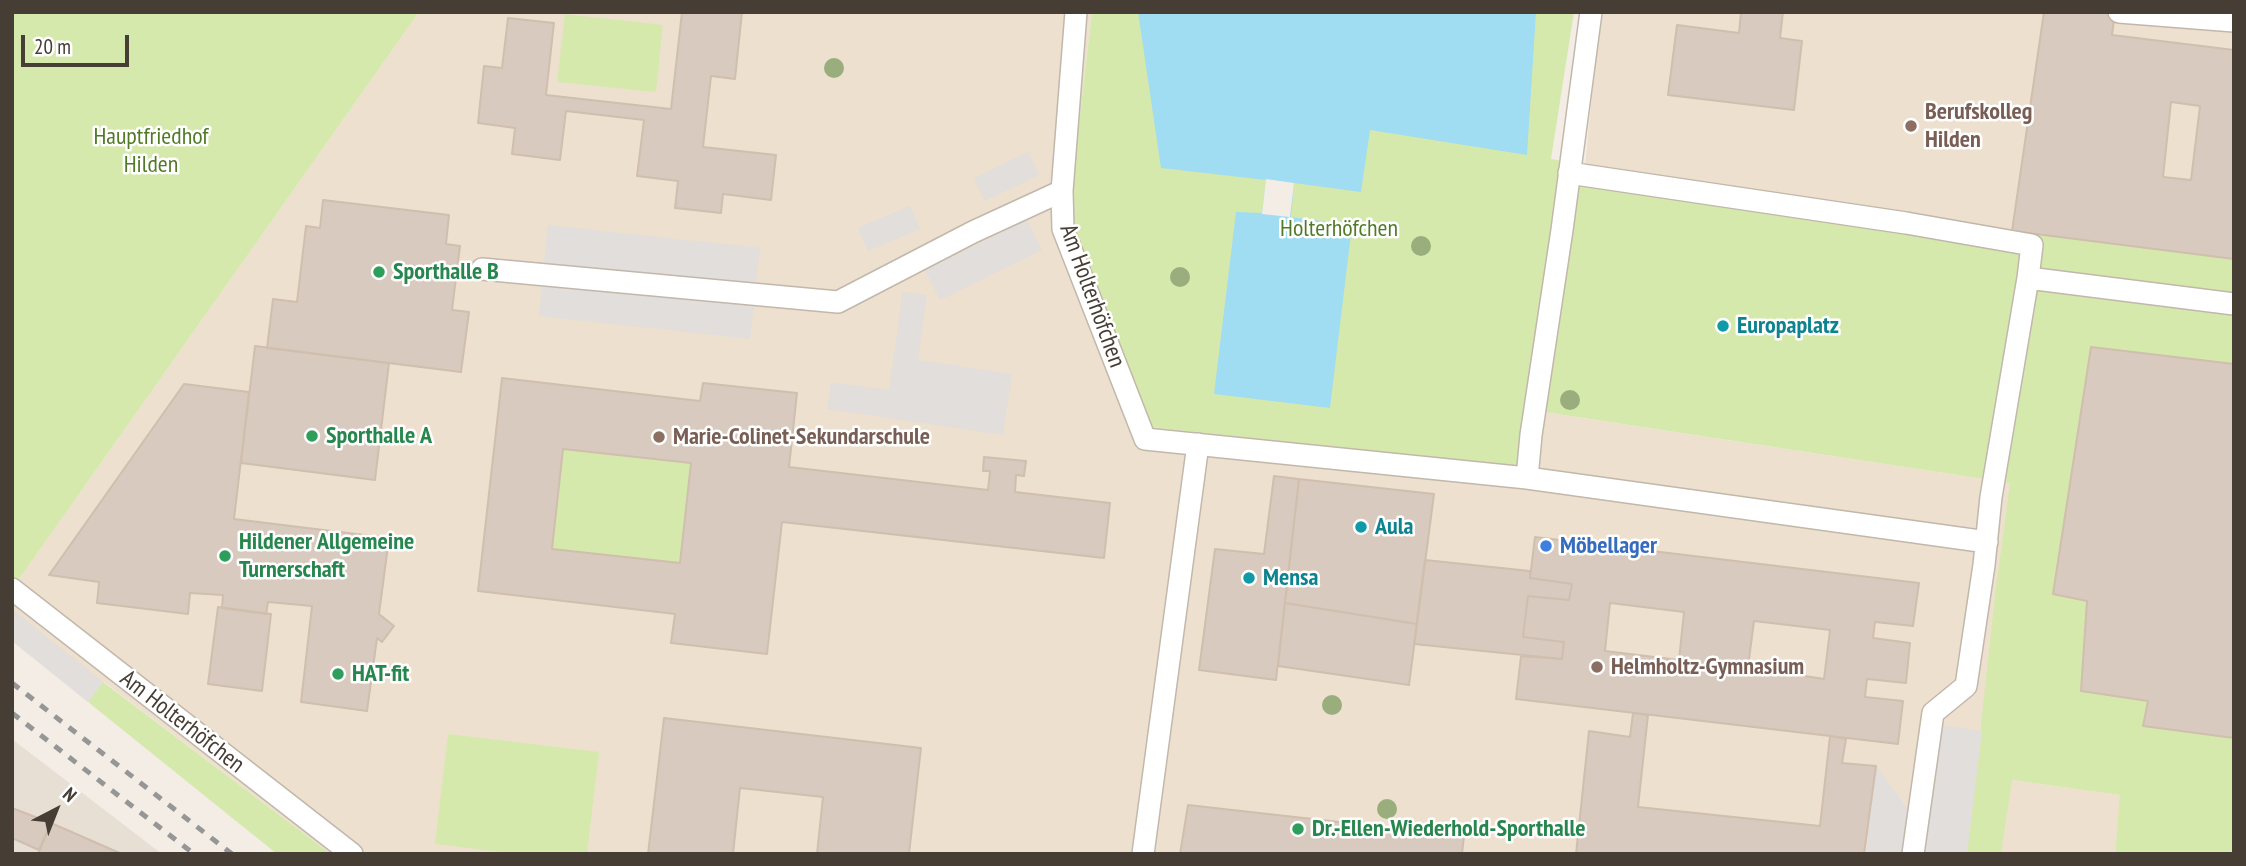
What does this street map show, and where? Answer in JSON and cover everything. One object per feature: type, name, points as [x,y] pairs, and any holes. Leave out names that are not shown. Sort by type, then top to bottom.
[{"type":"lane","name":"Am Holterhöfchen","points":[[1076,12],[1062,191],[1063,229],[1145,439],[1198,444]]},
{"type":"lane","points":[[1527,478],[1591,12]]},
{"type":"lane","points":[[2119,12],[2188,14],[2234,21]]},
{"type":"lane","points":[[1569,173],[1906,223],[2032,245],[1991,497],[1966,686],[1933,713],[1913,854]]},
{"type":"lane","points":[[482,269],[838,302],[973,232],[1062,191]]},
{"type":"lane","points":[[2028,278],[2234,304]]},
{"type":"lane","points":[[1143,854],[1198,444],[1527,478],[1987,542]]},
{"type":"lane","name":"Am Holterhöfchen","points":[[12,589],[352,854]]},
{"type":"shaded area","name":"Marie-Colinet-Sekundarschule","points":[[419,12],[1092,12],[1071,192],[1150,427],[1198,431],[1543,412],[2010,483],[2012,780],[2121,795],[2115,854],[331,854],[104,682],[88,702],[12,641],[12,589]]},
{"type":"shaded area","name":"Berufskolleg Hilden","points":[[1600,12],[2234,12],[2234,259],[2012,231],[1585,166]]},
{"type":"shaded area","points":[[1028,152],[1039,175],[985,201],[974,178]]},
{"type":"shaded area","points":[[910,206],[920,229],[868,251],[858,228]]},
{"type":"shaded area","points":[[1027,220],[1042,250],[940,300],[925,270]]},
{"type":"shaded area","points":[[548,225],[760,248],[750,339],[539,316]]},
{"type":"shaded area","points":[[903,292],[927,295],[918,360],[1012,374],[1003,435],[827,409],[831,382],[889,390]]},
{"type":"shaded area","points":[[12,609],[103,682],[88,702],[12,641]]},
{"type":"shaded area","points":[[1932,724],[1982,731],[1967,854],[1866,854],[1876,766],[1918,823]]},
{"type":"shaded area","points":[[12,739],[162,854],[12,854]]},
{"type":"green space","name":"Hauptfriedhof Hilden","points":[[12,12],[419,12],[12,589]]},
{"type":"green space","name":"Holterhöfchen","points":[[1092,12],[1574,12],[1551,159],[2012,231],[2234,259],[2234,854],[2115,854],[2120,795],[2012,780],[2001,854],[1967,854],[2010,483],[1544,412],[1535,468],[1150,427],[1071,221],[1071,192]]},
{"type":"green space","points":[[565,14],[663,25],[656,92],[557,82]]},
{"type":"green space","points":[[563,449],[691,463],[680,563],[552,549]]},
{"type":"green space","points":[[103,682],[331,854],[277,854],[88,702]]},
{"type":"green space","points":[[448,734],[599,752],[587,854],[519,854],[435,844]]},
{"type":"water","points":[[1138,12],[1536,12],[1527,155],[1370,130],[1361,192],[1294,183],[1291,217],[1352,225],[1330,408],[1214,394],[1236,212],[1262,213],[1266,180],[1161,168]]},
{"type":"pier","points":[[1266,179],[1294,183],[1290,217],[1262,214]]},
{"type":"building","points":[[682,12],[742,12],[735,79],[711,76],[703,147],[776,155],[771,200],[723,194],[721,213],[675,208],[678,181],[637,176],[644,120],[566,111],[560,160],[512,154],[515,128],[478,123],[484,66],[502,68],[508,18],[554,23],[546,95],[671,109]]},
{"type":"building","points":[[1741,12],[1783,12],[1780,38],[1802,41],[1794,110],[1668,95],[1677,25],[1739,33]]},
{"type":"building","name":"Berufskolleg Hilden","points":[[2044,12],[2115,12],[2112,35],[2234,50],[2234,259],[2012,231]],"holes":[[[2171,102],[2200,106],[2191,180],[2163,177]]]},
{"type":"building","name":"Sporthalle B","points":[[323,200],[449,215],[446,244],[460,246],[452,310],[469,312],[461,372],[267,348],[273,299],[297,302],[306,226],[320,228]]},
{"type":"building","name":"Sporthalle A","points":[[255,346],[389,363],[375,480],[241,463]]},
{"type":"building","points":[[2091,347],[2234,364],[2234,738],[2143,726],[2148,701],[2081,691],[2087,601],[2053,594]]},
{"type":"building","points":[[502,378],[700,401],[703,383],[797,393],[789,467],[988,490],[990,471],[983,471],[984,457],[1026,461],[1024,476],[1016,475],[1015,492],[1110,503],[1104,558],[782,522],[767,654],[671,643],[675,614],[478,591]],"holes":[[[563,449],[691,463],[680,563],[552,549]]]},
{"type":"building","name":"Hildener Allgemeine Turnerschaft","points":[[184,384],[249,392],[234,519],[389,538],[379,614],[394,626],[382,642],[377,638],[367,711],[301,702],[312,606],[268,602],[266,614],[222,608],[223,595],[190,593],[188,614],[97,603],[99,582],[49,575]]},
{"type":"building","name":"Mensa","points":[[1274,476],[1299,479],[1276,680],[1199,670],[1215,549],[1264,554]]},
{"type":"building","name":"Aula","points":[[1299,479],[1434,494],[1417,624],[1285,603]]},
{"type":"building","points":[[1535,537],[1919,583],[1913,626],[1875,622],[1873,638],[1910,643],[1906,683],[1867,679],[1865,697],[1903,701],[1898,744],[1516,699],[1521,656],[1562,659],[1564,642],[1523,637],[1528,596],[1569,600],[1572,584],[1530,578]],"holes":[[[1610,603],[1684,612],[1679,660],[1605,651]],[[1754,621],[1830,630],[1824,679],[1748,667]]]},
{"type":"building","points":[[1425,560],[1530,571],[1530,578],[1572,584],[1569,600],[1528,596],[1523,637],[1564,642],[1562,659],[1414,644]]},
{"type":"building","points":[[1285,603],[1417,624],[1409,685],[1278,666]]},
{"type":"building","points":[[218,607],[271,614],[262,691],[208,684]]},
{"type":"building","points":[[1633,713],[1648,715],[1638,807],[1820,826],[1830,736],[1846,739],[1842,763],[1876,766],[1864,854],[1576,854],[1589,731],[1630,737]]},
{"type":"building","points":[[664,718],[921,748],[909,854],[817,854],[823,797],[740,788],[733,854],[648,854]]},
{"type":"building","name":"Dr.-Ellen-Wiederhold-Sporthalle","points":[[1188,805],[1464,836],[1462,854],[1180,854]]},
{"type":"building","points":[[12,808],[51,823],[39,850],[12,838]]},
{"type":"building","points":[[51,823],[122,854],[38,854]]},
{"type":"railway","points":[[12,683],[232,854]]},
{"type":"railway","points":[[12,713],[194,854]]},
{"type":"place","name":"Berufskolleg Hilden","points":[[1911,126]]},
{"type":"place","name":"Sporthalle B","points":[[379,272]]},
{"type":"place","name":"Europaplatz","points":[[1723,326]]},
{"type":"place","name":"Sporthalle A","points":[[312,436]]},
{"type":"place","name":"Marie-Colinet-Sekundarschule","points":[[659,437]]},
{"type":"place","name":"Aula","points":[[1361,527]]},
{"type":"place","name":"Möbellager","points":[[1546,546]]},
{"type":"place","name":"Hildener Allgemeine Turnerschaft","points":[[225,556]]},
{"type":"place","name":"Mensa","points":[[1249,578]]},
{"type":"place","name":"Helmholtz-Gymnasium","points":[[1597,667]]},
{"type":"place","name":"HAT-fit","points":[[338,674]]},
{"type":"place","name":"Dr.-Ellen-Wiederhold-Sporthalle","points":[[1298,829]]}]
